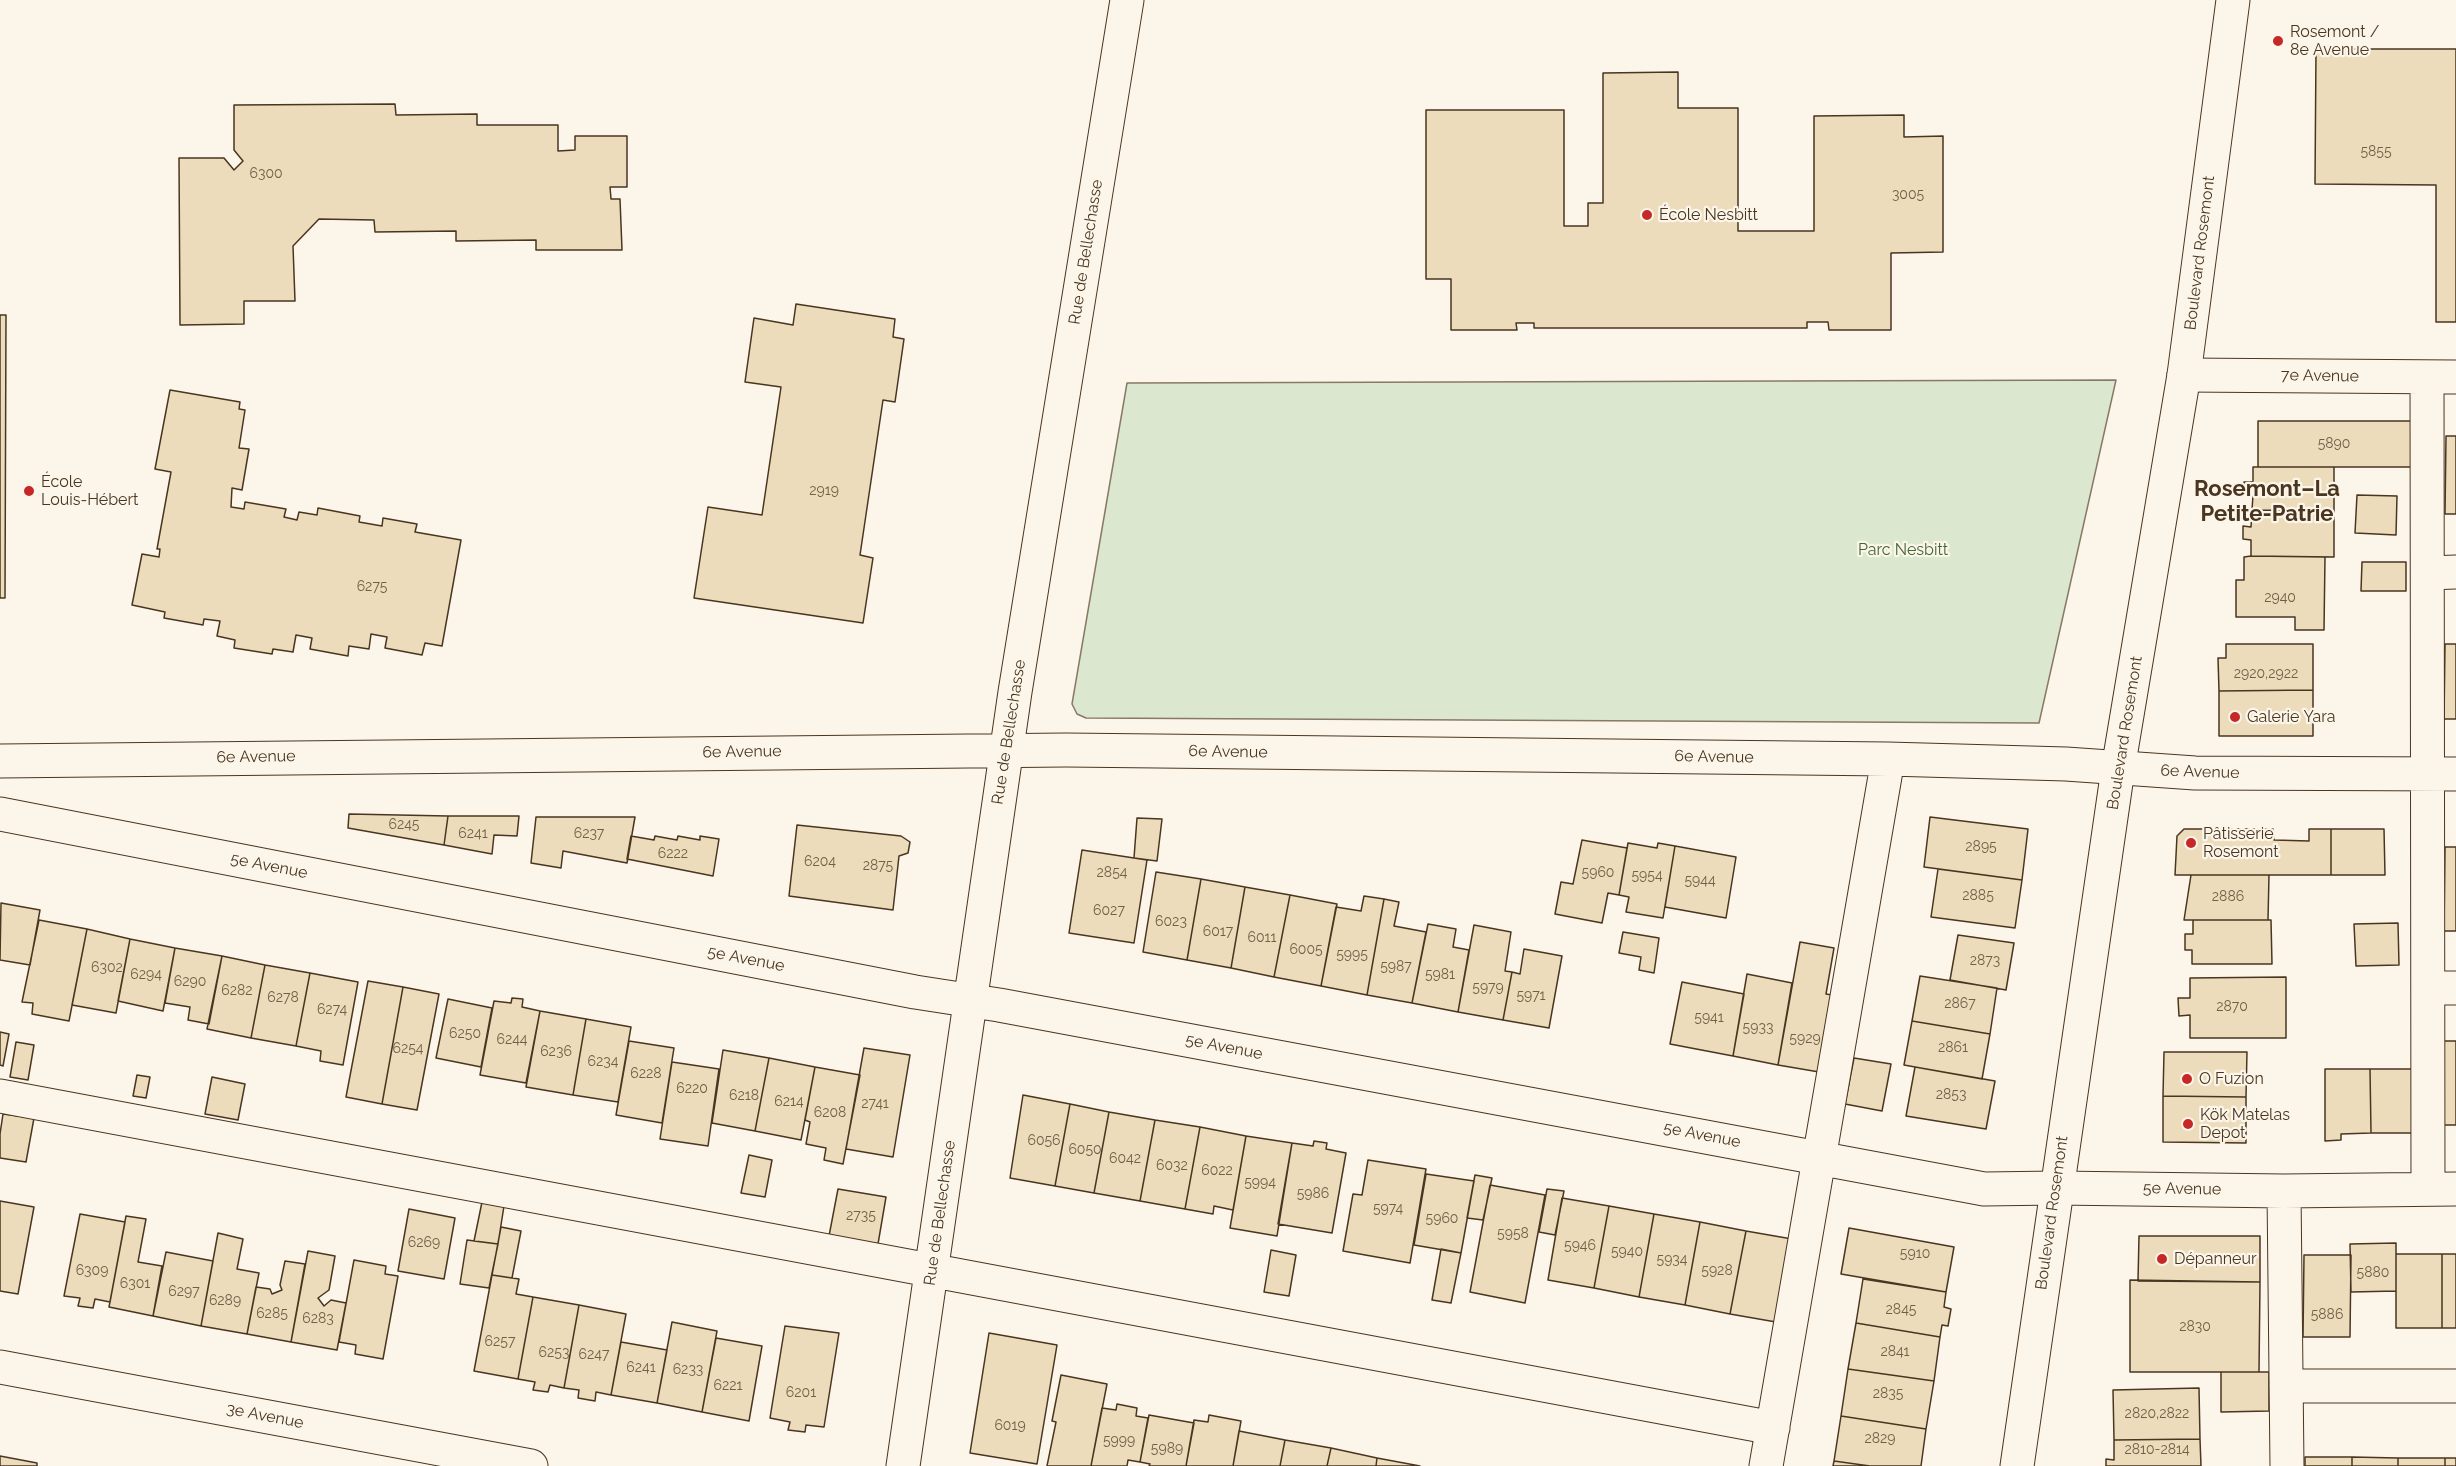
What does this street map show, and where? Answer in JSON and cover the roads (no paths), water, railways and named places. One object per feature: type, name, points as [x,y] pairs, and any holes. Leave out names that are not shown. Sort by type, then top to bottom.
[{"type":"street","name":"Rue de Bellechasse","points":[[903,1466],[1006,750],[1127,0]]},
{"type":"street","name":"Boulevard Rosemont","points":[[2017,1466],[2118,769],[2184,375],[2233,0]]},
{"type":"street","name":"7e Avenue","points":[[2184,375],[2442,377]]},
{"type":"street","points":[[2442,377],[2442,1189]]},
{"type":"street","name":"6e Avenue","points":[[0,761],[1006,750],[1888,759],[2066,764],[2195,773],[2442,774]]},
{"type":"street","points":[[1766,1466],[1888,759]]},
{"type":"street","name":"5e Avenue","points":[[0,814],[970,1000],[1984,1189],[2284,1191],[2442,1189]]},
{"type":"street","points":[[0,1096],[1773,1428]]},
{"type":"street","points":[[2284,1191],[2287,1466]]},
{"type":"street","name":"3e Avenue","points":[[0,1367],[531,1466]]},
{"type":"street","points":[[2286,1386],[2456,1386]]},
{"type":"place","name":"Rosemont / 8e Avenue","points":[[2278,41]]},
{"type":"place","name":"École Nesbitt","points":[[1647,215]]},
{"type":"place","name":"École Louis-Hébert","points":[[29,491]]},
{"type":"place","name":"Galerie Yara","points":[[2235,717]]},
{"type":"place","name":"Pâtisserie Rosemont","points":[[2191,843]]},
{"type":"place","name":"O Fuzion","points":[[2187,1079]]},
{"type":"place","name":"Kök Matelas Depot","points":[[2188,1124]]},
{"type":"place","name":"Dépanneur","points":[[2162,1259]]},
{"type":"district","name":"Rosemont–La Petite-Patrie","points":[[2267,502]]},
{"type":"park label","name":"Parc Nesbitt","points":[[1903,550]]}]
